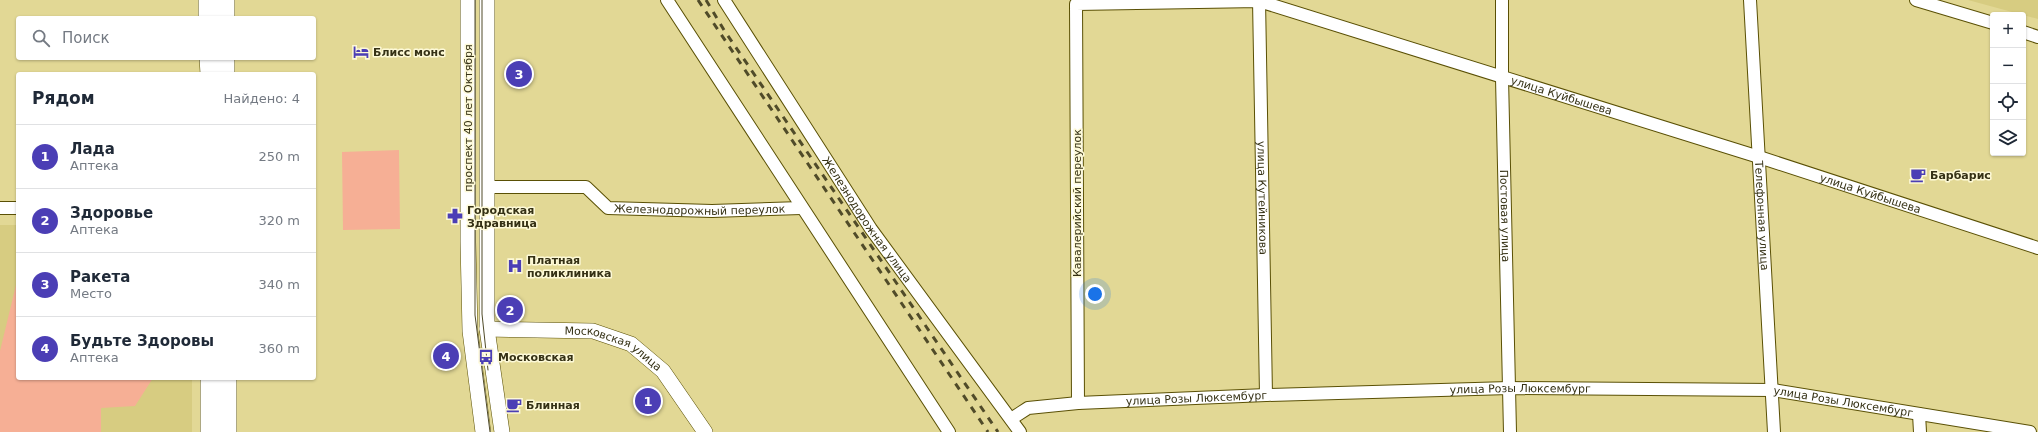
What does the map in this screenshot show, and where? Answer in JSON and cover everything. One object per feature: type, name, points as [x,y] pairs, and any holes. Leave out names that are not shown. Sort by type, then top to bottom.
[{"type":"main road","points":[[208,0],[208,16]]},
{"type":"main road","points":[[225,16],[226,0]]},
{"type":"main road","points":[[209,60],[210,72]]},
{"type":"main road","points":[[225,60],[225,72]]},
{"type":"main road","points":[[210,380],[210,432]]},
{"type":"main road","points":[[227,380],[227,432]]},
{"type":"street","name":"проспект 40 лет Октября","points":[[468,0],[468,242],[470,332],[483,432]]},
{"type":"street","name":"проспект 40 лет Октября","points":[[487,0],[486,186],[488,329],[502,432]]},
{"type":"street","points":[[667,0],[801,208],[949,432]]},
{"type":"street","name":"Железнодорожная улица","points":[[724,0],[871,229],[1020,432]]},
{"type":"street","name":"улица Куйбышева","points":[[1076,4],[1259,0],[1502,78],[1759,157],[2038,248]]},
{"type":"street","name":"улица Кутейникова","points":[[1259,0],[1266,395]]},
{"type":"street","name":"Постовая улица","points":[[1502,0],[1502,78],[1510,432]]},
{"type":"street","name":"Телефонная улица","points":[[1750,0],[1773,390],[1774,432]]},
{"type":"street","points":[[1916,0],[1990,22]]},
{"type":"street","name":"Кавалерийский переулок","points":[[1076,4],[1078,403]]},
{"type":"street","points":[[2026,33],[2038,37]]},
{"type":"street","name":"Железнодорожный переулок","points":[[486,186],[586,187],[608,208],[712,211],[801,208]]},
{"type":"street","points":[[0,208],[16,208]]},
{"type":"street","points":[[470,332],[488,329]]},
{"type":"street","name":"Московская улица","points":[[488,329],[593,331],[631,344],[663,371],[705,432]]},
{"type":"street","name":"улица Розы Люксембург","points":[[1011,419],[1028,408],[1078,403],[1266,395],[1509,388],[1773,390],[2030,432]]},
{"type":"street","points":[[1919,414],[1920,432]]},
{"type":"shaded area","points":[[1968,0],[2038,0],[2038,19],[2026,16],[2026,12],[2012,12]]},
{"type":"shaded area","points":[[399,150],[400,229],[343,230],[342,152]]},
{"type":"shaded area","points":[[0,225],[16,225],[16,380],[192,380],[192,432],[0,432]]},
{"type":"shaded area","points":[[16,285],[16,380],[152,380],[135,406],[101,408],[101,432],[0,432],[0,351]]},
{"type":"tram line","points":[[475,0],[475,315],[490,432]]},
{"type":"tram line","points":[[482,0],[482,314],[488,370]]},
{"type":"railway","points":[[698,0],[988,432]]},
{"type":"railway","points":[[706,0],[724,30],[998,432]]},
{"type":"place","name":"Блисс монс","points":[[361,52]]},
{"type":"place","name":"Ракета","points":[[519,74]]},
{"type":"place","name":"Барбарис","points":[[1918,175]]},
{"type":"place","name":"Городская Здравница","points":[[455,216]]},
{"type":"place","name":"Платная поликлиника","points":[[515,266]]},
{"type":"place","name":"Здоровье","points":[[510,310]]},
{"type":"place","name":"Будьте Здоровы","points":[[446,356]]},
{"type":"place","name":"Московская","points":[[486,357]]},
{"type":"place","name":"Лада","points":[[648,401]]},
{"type":"place","name":"Блинная","points":[[514,405]]}]
